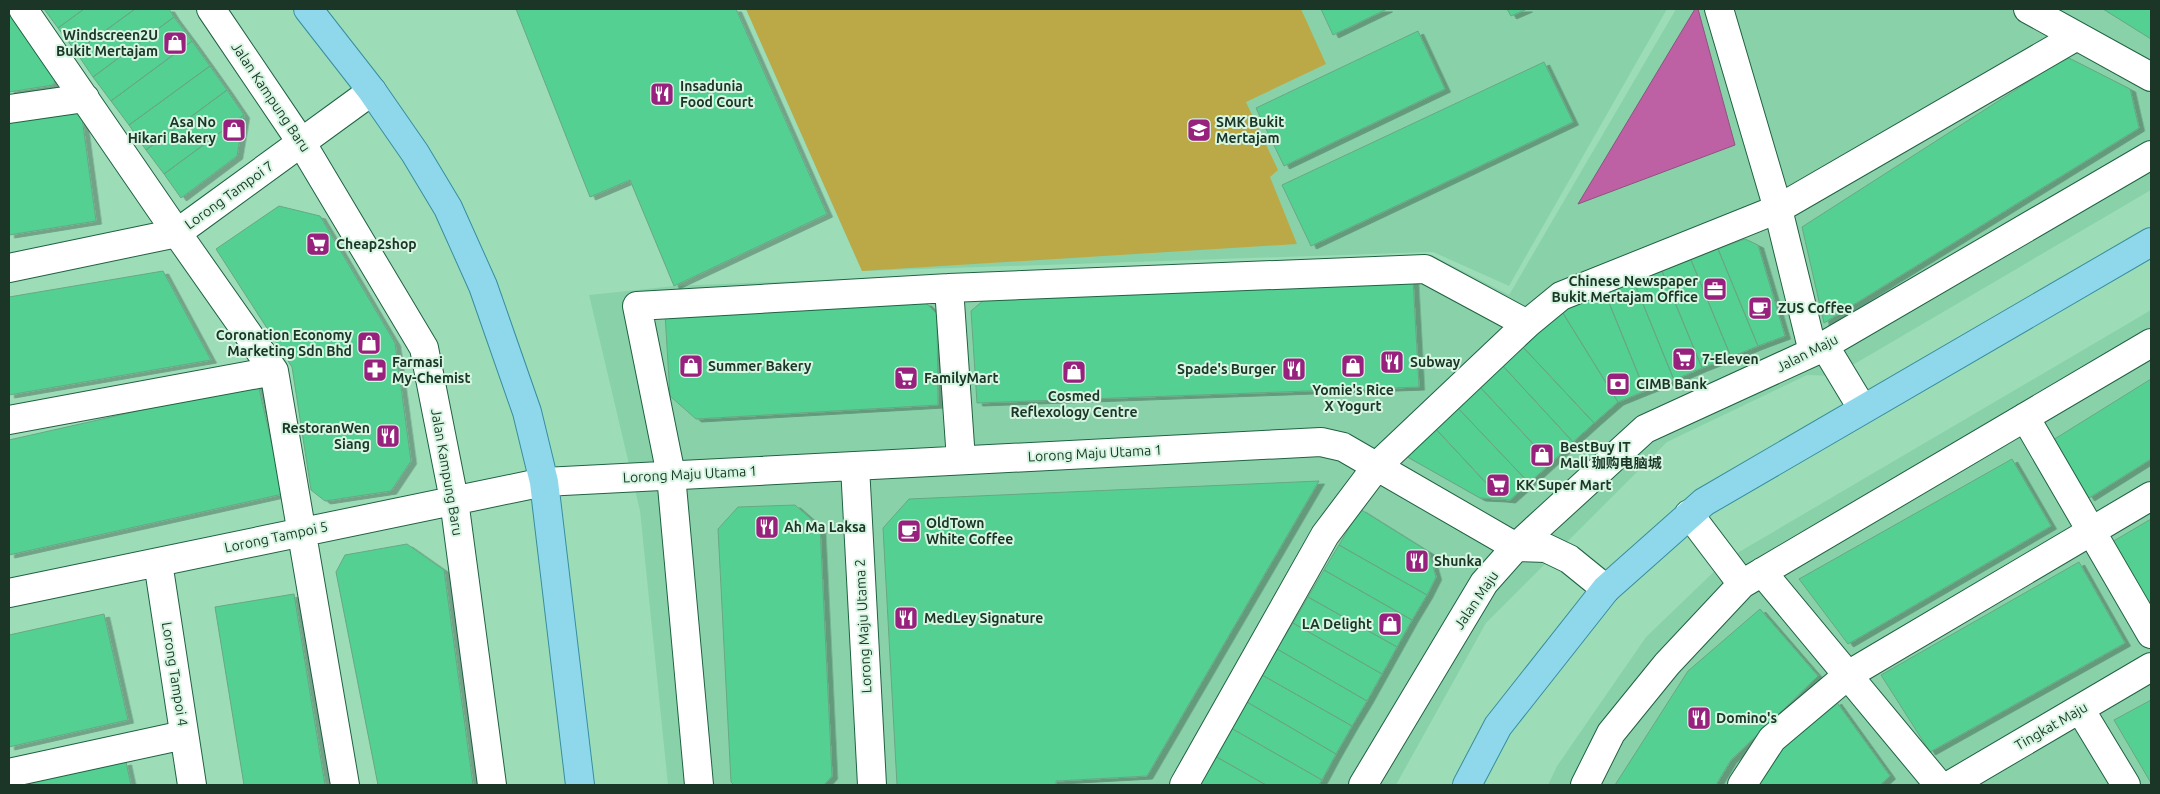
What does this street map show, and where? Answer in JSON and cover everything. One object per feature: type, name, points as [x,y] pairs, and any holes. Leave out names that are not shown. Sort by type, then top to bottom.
[{"type":"main road","points":[[308,9],[372,91],[415,153],[448,208],[483,286],[527,412],[544,482],[580,785]]},
{"type":"main road","points":[[1467,785],[1498,726],[1606,589],[1704,502],[1862,408],[2151,242]]},
{"type":"street","points":[[23,9],[274,371],[345,785]]},
{"type":"street","name":"Jalan Kampung Baru","points":[[211,9],[302,142],[424,348],[454,500],[492,785]]},
{"type":"street","points":[[1719,9],[1818,349],[1862,408]]},
{"type":"street","points":[[2040,11],[2077,36],[2151,76]]},
{"type":"street","points":[[1184,785],[1325,535],[1377,466],[1527,324],[1561,296],[1778,209],[2077,36]]},
{"type":"street","name":"Lorong Tampoi 7","points":[[9,268],[177,233],[372,91]]},
{"type":"street","points":[[9,109],[85,98]]},
{"type":"street","name":"Jalan Maju","points":[[1363,785],[1484,583],[1516,547],[1645,429],[1818,349],[2151,155]]},
{"type":"street","points":[[699,785],[671,475],[638,306],[949,288],[1425,269],[1527,324]]},
{"type":"street","points":[[949,288],[961,460]]},
{"type":"street","points":[[1585,785],[1611,733],[1668,664],[1752,578],[2151,343]]},
{"type":"street","points":[[9,420],[274,371]]},
{"type":"street","points":[[2025,417],[2151,634]]},
{"type":"street","name":"Lorong Maju Utama 1","points":[[544,482],[1321,442],[1343,447],[1516,547],[1546,548],[1569,559],[1606,589]]},
{"type":"street","name":"Lorong Maju Utama 2","points":[[855,466],[872,785]]},
{"type":"street","name":"Lorong Tampoi 5","points":[[9,593],[544,482]]},
{"type":"street","points":[[1742,785],[1772,739],[1848,675],[2151,496]]},
{"type":"street","points":[[1689,514],[1848,675],[1939,785]]},
{"type":"street","name":"Lorong Tampoi 4","points":[[158,562],[192,785]]},
{"type":"street","name":"Tingkat Maju","points":[[1950,785],[2151,668]]},
{"type":"street","points":[[2080,709],[2126,785]]},
{"type":"street","points":[[9,773],[184,736]]},
{"type":"shaded area","name":"SMK Bukit Mertajam","points":[[746,9],[1667,9],[1509,286],[1433,252],[862,271]]},
{"type":"shaded area","points":[[746,9],[1301,9],[1326,64],[1246,102],[1278,170],[1270,177],[1297,244],[862,271]]},
{"type":"shaded area","points":[[1676,9],[2151,9],[2151,190],[1834,376],[1807,375],[1667,442],[1486,623],[1396,785],[668,785],[640,511],[589,295],[674,286],[1432,255],[1509,295]]},
{"type":"shaded area","points":[[1695,9],[1698,9],[1735,145],[1578,204]]},
{"type":"shaded area","points":[[2151,310],[2151,785],[1548,785],[1557,766],[1646,637],[1727,559]]},
{"type":"building","points":[[9,9],[12,9],[59,74],[53,85],[9,92]]},
{"type":"building","points":[[44,9],[84,9],[58,28]]},
{"type":"building","points":[[84,9],[135,9],[76,52],[58,28]]},
{"type":"building","points":[[135,9],[169,9],[174,17],[93,77],[76,52]]},
{"type":"building","name":"Insadunia Food Court","points":[[516,9],[736,9],[827,214],[674,286],[630,180],[590,197]]},
{"type":"building","points":[[1321,9],[1387,9],[1333,35]]},
{"type":"building","points":[[1507,9],[1527,9],[1511,16]]},
{"type":"building","points":[[2103,9],[2151,9],[2151,39]]},
{"type":"building","points":[[174,17],[192,41],[111,101],[93,77]]},
{"type":"building","points":[[1418,31],[1445,89],[1284,166],[1256,108]]},
{"type":"building","points":[[192,41],[210,66],[129,125],[111,101]]},
{"type":"building","points":[[2067,57],[2130,89],[2139,128],[1824,323],[1802,227]]},
{"type":"building","points":[[1544,62],[1573,122],[1311,246],[1282,185]]},
{"type":"building","points":[[210,66],[227,90],[146,150],[129,125]]},
{"type":"building","points":[[227,90],[244,115],[164,174],[146,150]]},
{"type":"building","points":[[81,110],[96,221],[9,235],[9,123]]},
{"type":"building","points":[[244,115],[237,156],[181,198],[164,174]]},
{"type":"building","points":[[279,206],[320,216],[395,343],[411,461],[391,491],[325,501],[311,490],[292,367],[216,249]]},
{"type":"building","points":[[1745,239],[1758,245],[1785,336],[1758,346],[1718,249]]},
{"type":"building","points":[[1718,249],[1758,346],[1731,357],[1691,260]]},
{"type":"building","points":[[1691,260],[1731,357],[1702,368],[1662,271]]},
{"type":"building","points":[[163,271],[211,360],[9,395],[9,297]]},
{"type":"building","points":[[1662,271],[1702,368],[1674,380],[1634,282]]},
{"type":"building","points":[[1413,280],[1419,387],[977,403],[971,311],[985,299]]},
{"type":"building","points":[[1634,282],[1674,380],[1645,391],[1605,293]]},
{"type":"building","points":[[1605,293],[1645,391],[1618,402],[1561,310]]},
{"type":"building","points":[[926,303],[937,314],[938,405],[696,419],[670,396],[665,314]]},
{"type":"building","points":[[1561,310],[1618,402],[1594,423],[1522,346]]},
{"type":"building","points":[[1522,346],[1594,423],[1573,442],[1502,365]]},
{"type":"building","points":[[1502,365],[1573,442],[1551,463],[1479,386]]},
{"type":"building","points":[[2151,379],[2151,459],[2089,498],[2053,440]]},
{"type":"building","points":[[258,384],[283,494],[9,555],[9,440]]},
{"type":"building","points":[[1479,386],[1551,463],[1529,483],[1457,407]]},
{"type":"building","points":[[1457,407],[1529,483],[1510,500],[1501,499],[1434,427]]},
{"type":"building","points":[[1434,427],[1501,499],[1480,498],[1404,455]]},
{"type":"building","points":[[2012,459],[2051,526],[1848,644],[1799,579]]},
{"type":"building","points":[[1319,481],[1147,776],[1056,781],[1056,785],[897,785],[883,528],[909,499]]},
{"type":"building","points":[[795,505],[820,527],[832,776],[824,785],[734,785],[731,782],[718,529],[738,507]]},
{"type":"building","points":[[1360,509],[1429,552],[1436,577],[1427,595],[1339,545]]},
{"type":"building","points":[[2151,519],[2151,609],[2112,542]]},
{"type":"building","points":[[407,544],[444,570],[473,785],[378,785],[336,572],[345,555]]},
{"type":"building","points":[[1339,545],[1427,595],[1412,620],[1324,570]]},
{"type":"building","points":[[2079,562],[2125,643],[1930,752],[1881,675]]},
{"type":"building","points":[[1324,570],[1412,620],[1397,647],[1308,597]]},
{"type":"building","points":[[294,594],[325,785],[244,785],[215,607]]},
{"type":"building","points":[[1308,597],[1397,647],[1382,674],[1293,623]]},
{"type":"building","points":[[1760,609],[1818,676],[1731,760],[1716,785],[1615,785],[1688,671]]},
{"type":"building","points":[[104,614],[128,720],[9,747],[9,635]]},
{"type":"building","points":[[1293,623],[1382,674],[1367,701],[1277,649]]},
{"type":"building","points":[[1277,649],[1367,701],[1352,726],[1262,675]]},
{"type":"building","points":[[1262,675],[1352,726],[1336,754],[1247,702]]},
{"type":"building","points":[[2151,700],[2151,783],[2114,720]]},
{"type":"building","points":[[1836,701],[1890,776],[1880,785],[1749,785],[1759,765]]},
{"type":"building","points":[[1247,702],[1336,754],[1322,780],[1231,728]]},
{"type":"building","points":[[1231,728],[1322,780],[1319,785],[1266,785],[1215,756]]},
{"type":"building","points":[[1215,756],[1266,785],[1197,785]]},
{"type":"building","points":[[126,762],[131,785],[17,785]]},
{"type":"place","name":"Windscreen2U Bukit Mertajam","points":[[175,43]]},
{"type":"place","name":"Insadunia Food Court","points":[[662,94]]},
{"type":"place","name":"Asa No Hikari Bakery","points":[[234,130]]},
{"type":"place","name":"SMK Bukit Mertajam","points":[[1199,130]]},
{"type":"place","name":"Cheap2shop","points":[[318,244]]},
{"type":"place","name":"Chinese Newspaper Bukit Mertajam Office","points":[[1715,289]]},
{"type":"place","name":"ZUS Coffee","points":[[1760,308]]},
{"type":"place","name":"Coronation Economy Marketing Sdn Bhd","points":[[369,343]]},
{"type":"place","name":"7-Eleven","points":[[1684,359]]},
{"type":"place","name":"Subway","points":[[1392,362]]},
{"type":"place","name":"Summer Bakery","points":[[691,366]]},
{"type":"place","name":"Yomie's Rice X Yogurt","points":[[1353,366]]},
{"type":"place","name":"Spade's Burger","points":[[1294,369]]},
{"type":"place","name":"Farmasi My-Chemist","points":[[375,370]]},
{"type":"place","name":"Cosmed Reflexology Centre","points":[[1074,372]]},
{"type":"place","name":"FamilyMart","points":[[906,378]]},
{"type":"place","name":"CIMB Bank","points":[[1618,384]]},
{"type":"place","name":"RestoranWen Siang","points":[[388,436]]},
{"type":"place","name":"BestBuy IT Mall 珈购电脑城","points":[[1542,455]]},
{"type":"place","name":"KK Super Mart","points":[[1498,485]]},
{"type":"place","name":"Ah Ma Laksa","points":[[767,527]]},
{"type":"place","name":"OldTown White Coffee","points":[[909,531]]},
{"type":"place","name":"Shunka","points":[[1417,561]]},
{"type":"place","name":"MedLey Signature","points":[[906,618]]},
{"type":"place","name":"LA Delight","points":[[1390,624]]},
{"type":"place","name":"Domino's","points":[[1699,718]]}]
